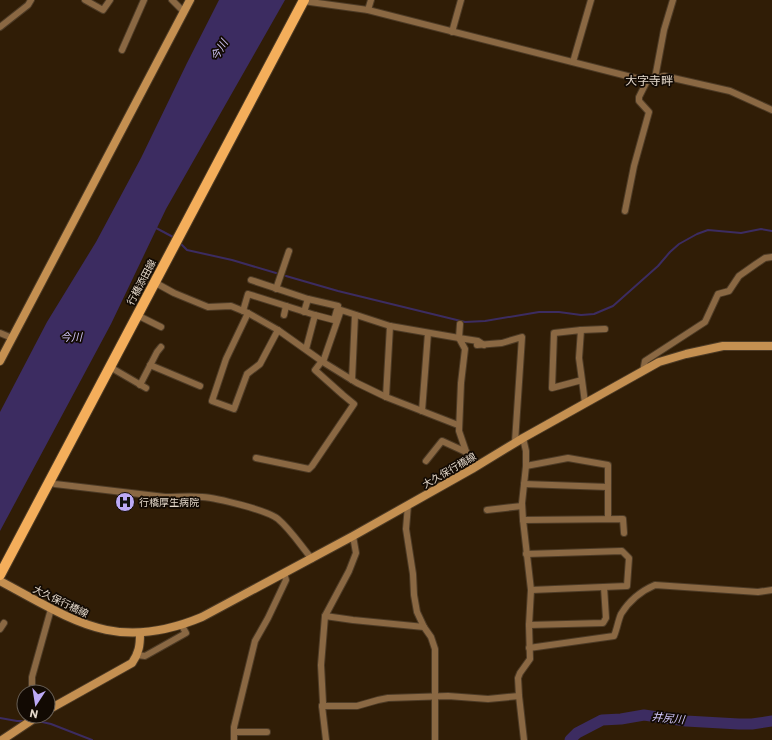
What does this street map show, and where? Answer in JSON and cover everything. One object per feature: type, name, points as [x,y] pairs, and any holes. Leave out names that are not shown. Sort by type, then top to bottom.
[{"type":"main road","points":[[0,361],[190,0]]},
{"type":"main road","name":"行橋添田線","points":[[0,575],[304,0]]},
{"type":"main road","name":"大久保行橋線","points":[[0,581],[78,622],[103,630],[140,634],[182,626],[312,559],[515,442],[659,362],[686,354],[723,346],[772,346]]},
{"type":"main road","points":[[56,706],[132,663],[137,656],[140,646],[140,634]]},
{"type":"main road","points":[[2,740],[24,724]]},
{"type":"street","points":[[0,27],[28,5],[31,0]]},
{"type":"street","points":[[85,0],[104,10],[110,0]]},
{"type":"street","points":[[122,50],[144,0]]},
{"type":"street","points":[[172,0],[184,12]]},
{"type":"street","points":[[304,0],[368,10],[647,81],[664,76],[730,91],[772,110]]},
{"type":"street","points":[[368,10],[371,0]]},
{"type":"street","points":[[452,32],[460,0]]},
{"type":"street","points":[[573,62],[591,0]]},
{"type":"street","points":[[655,78],[664,30],[672,0]]},
{"type":"street","points":[[625,211],[634,166],[649,112],[639,101],[639,97],[647,81]]},
{"type":"street","points":[[274,302],[289,251]]},
{"type":"street","points":[[643,371],[645,361],[705,322],[718,294],[729,291],[739,276],[756,264],[765,258],[772,258]]},
{"type":"street","points":[[251,280],[308,299],[338,306],[334,320],[248,294],[245,312],[226,359],[212,401],[234,409],[246,374],[260,364],[278,330]]},
{"type":"street","points":[[154,282],[174,293],[208,307],[231,306],[245,312],[278,330],[352,380],[386,397],[458,425]]},
{"type":"street","points":[[304,312],[308,299]]},
{"type":"street","points":[[284,315],[286,306]]},
{"type":"street","points":[[256,458],[309,469],[354,404],[315,370],[322,361],[341,310],[390,326],[478,341],[480,345],[522,337],[515,442]]},
{"type":"street","points":[[137,315],[161,327]]},
{"type":"street","points":[[306,350],[315,315]]},
{"type":"street","points":[[352,380],[355,315]]},
{"type":"street","points":[[460,324],[460,338],[465,349],[458,431],[472,468]]},
{"type":"street","points":[[386,397],[390,326]]},
{"type":"street","points":[[582,380],[552,388],[554,333],[605,329]]},
{"type":"street","points":[[581,330],[579,358],[585,403]]},
{"type":"street","points":[[0,333],[12,338]]},
{"type":"street","points":[[422,411],[428,333]]},
{"type":"street","points":[[110,367],[143,387],[150,365],[161,347]]},
{"type":"street","points":[[150,365],[200,386]]},
{"type":"street","points":[[523,438],[526,452],[526,466],[522,506],[531,590],[529,625],[530,659],[518,678],[518,696],[524,740]]},
{"type":"street","points":[[426,461],[442,441],[466,452]]},
{"type":"street","points":[[526,466],[568,458],[608,465],[608,519]]},
{"type":"street","points":[[50,482],[55,484],[180,498],[213,498],[265,512],[278,519],[312,559]]},
{"type":"street","points":[[524,484],[608,487]]},
{"type":"street","points":[[408,505],[406,529],[417,612],[424,627],[431,637],[435,649],[435,740]]},
{"type":"street","points":[[487,510],[522,506]]},
{"type":"street","points":[[523,520],[623,520],[624,533]]},
{"type":"street","points":[[326,740],[322,706],[321,665],[325,616],[350,571],[356,553],[353,536]]},
{"type":"street","points":[[526,554],[622,551],[629,558],[627,586],[531,590]]},
{"type":"street","points":[[234,740],[234,732],[255,641],[286,580],[284,573]]},
{"type":"street","points":[[529,648],[614,636],[621,615],[633,598],[655,585],[758,592],[772,590]]},
{"type":"street","points":[[529,625],[603,623],[606,618],[604,587]]},
{"type":"street","points":[[32,684],[32,677],[51,609]]},
{"type":"street","points":[[325,616],[424,627]]},
{"type":"street","points":[[0,629],[4,623]]},
{"type":"street","points":[[137,656],[145,656],[186,633],[182,626]]},
{"type":"street","points":[[322,706],[357,706],[378,700],[434,697],[488,699],[518,696]]},
{"type":"street","points":[[234,732],[267,732]]},
{"type":"water","name":"今川","points":[[219,0],[285,0],[166,209],[111,324],[0,531],[0,412],[47,322],[96,242],[141,158]]},
{"type":"waterway","points":[[156,228],[175,238]]},
{"type":"waterway","points":[[286,276],[338,291],[465,322],[485,321],[539,312],[559,312],[581,315],[594,314],[613,306],[658,266],[679,244],[697,234],[708,230],[741,233],[761,229],[772,231]]},
{"type":"waterway","points":[[179,242],[187,250],[232,260],[276,273]]},
{"type":"waterway","name":"井尻川","points":[[570,740],[577,733],[602,720],[621,719],[644,715],[686,721],[739,724],[772,721]]},
{"type":"waterway","points":[[0,718],[16,721]]},
{"type":"waterway","points":[[51,724],[92,740]]},
{"type":"place","name":"行橋厚生病院","points":[[125,502]]},
{"type":"district","name":"大字寺畔","points":[[649,81]]}]
